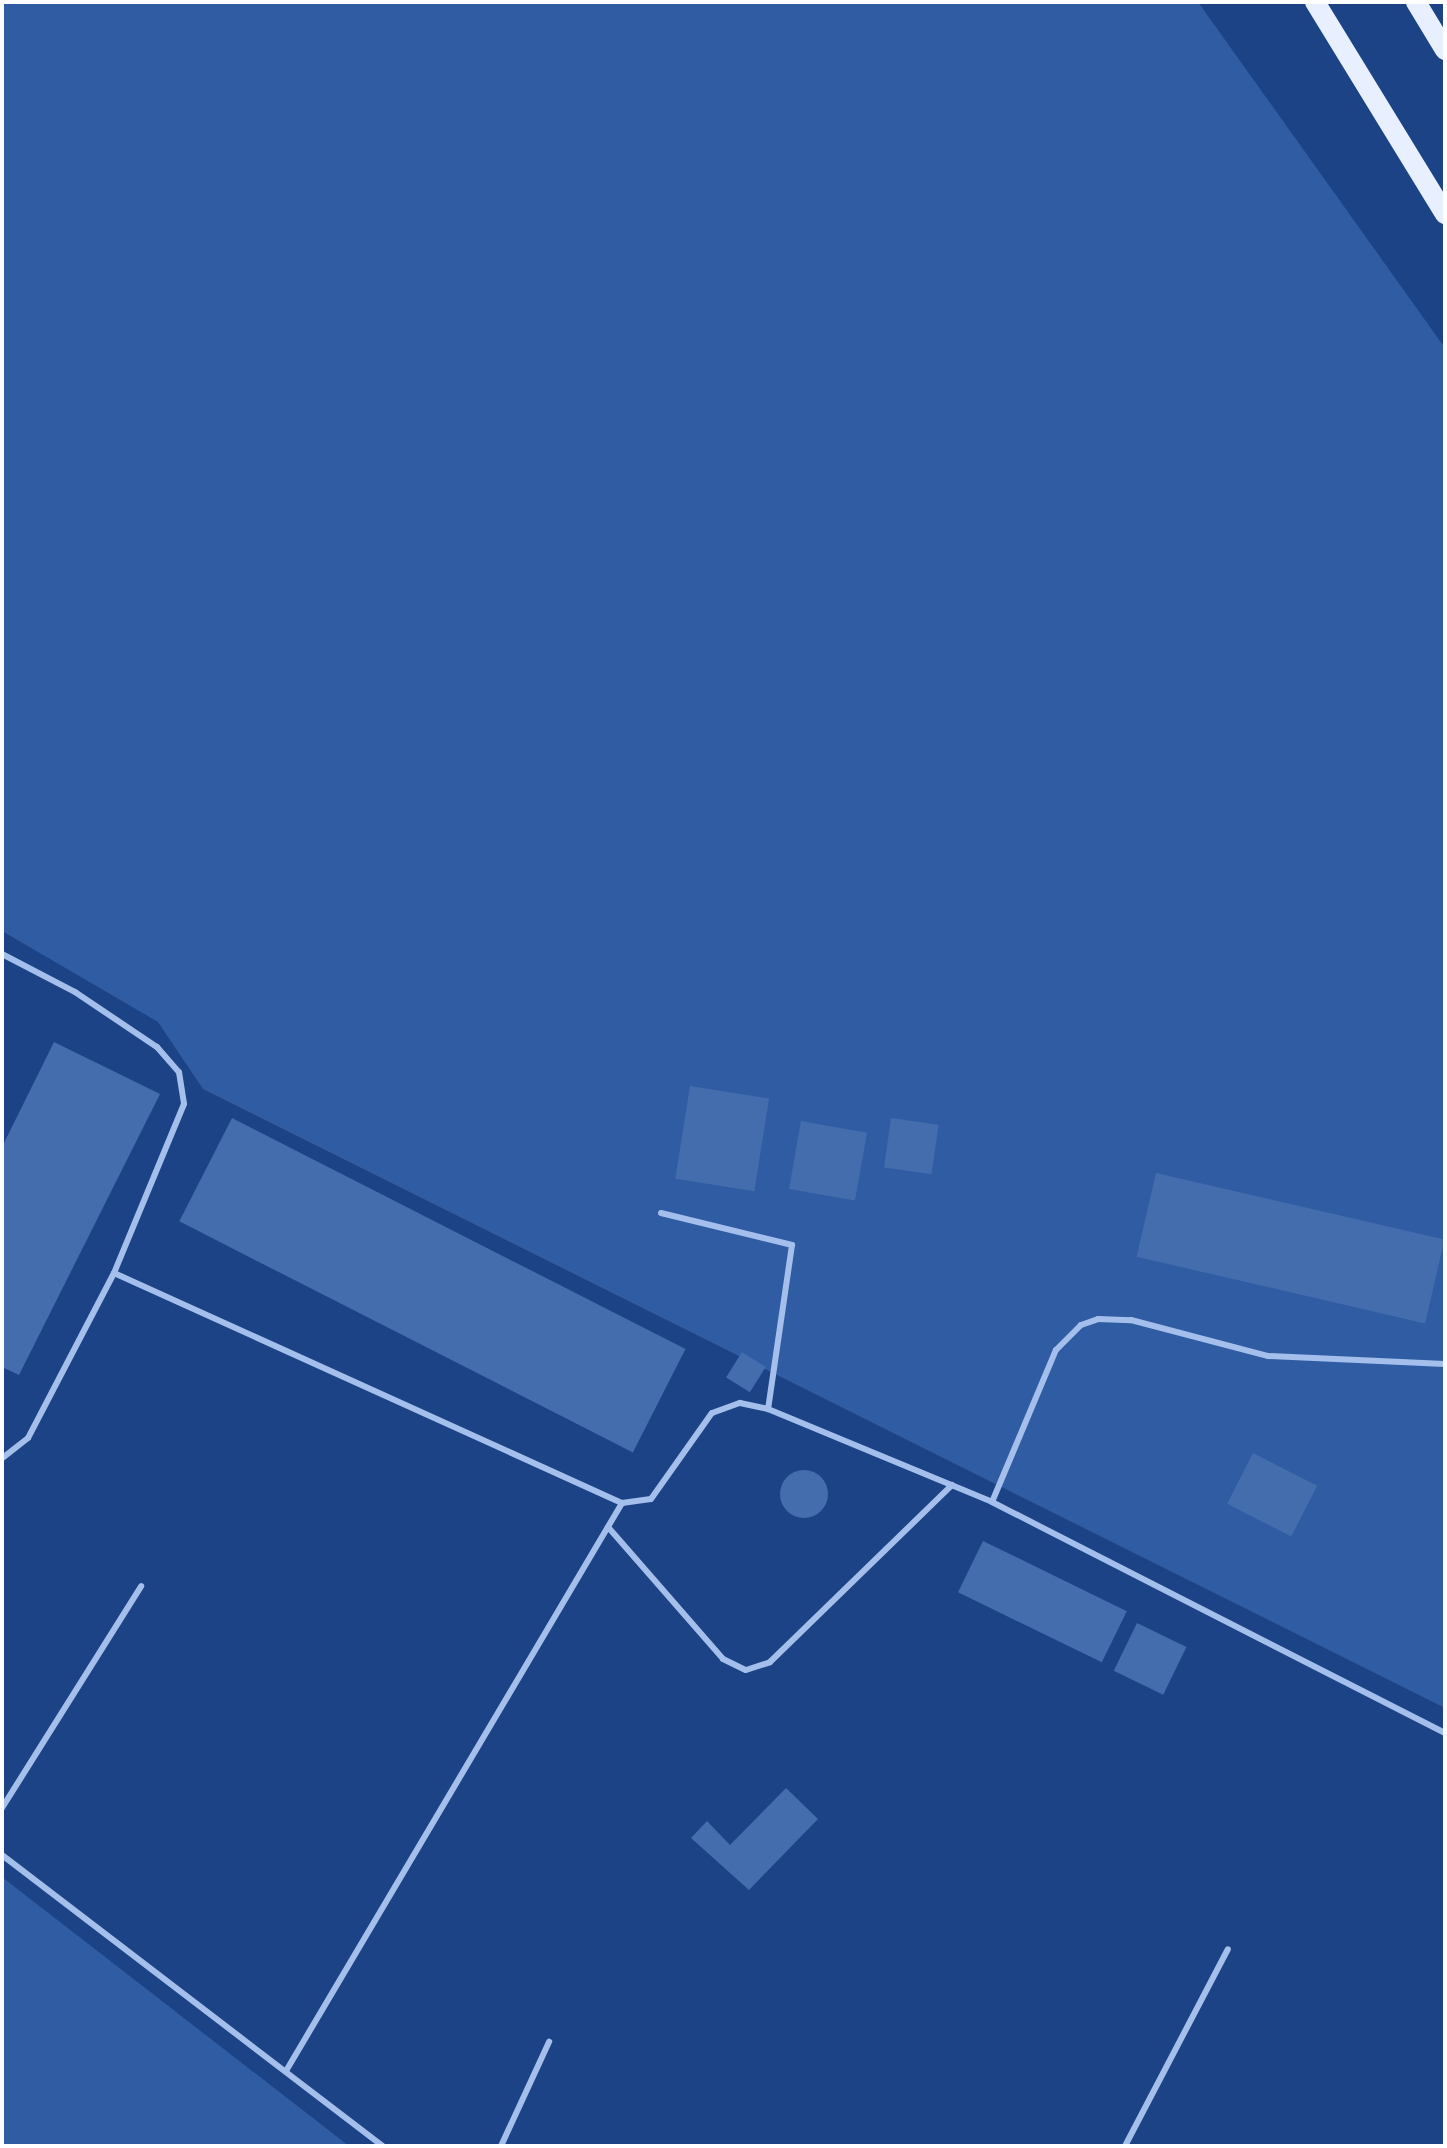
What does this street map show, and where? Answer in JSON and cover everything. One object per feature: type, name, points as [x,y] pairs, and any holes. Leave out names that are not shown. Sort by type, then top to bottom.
[{"type":"main road","points":[[1315,2],[1445,214]]},
{"type":"main road","points":[[1416,2],[1445,50]]},
{"type":"lane","points":[[2,954],[115,1017],[157,1047],[179,1072],[183,1087],[180,1119],[114,1273],[28,1438],[2,1458]]},
{"type":"lane","points":[[661,1213],[792,1245],[768,1409]]},
{"type":"lane","points":[[114,1273],[622,1503],[651,1499],[712,1413],[740,1403],[768,1409],[992,1502],[1445,1733]]},
{"type":"lane","points":[[992,1502],[1056,1350],[1081,1325],[1098,1319],[1131,1320],[1268,1356],[1445,1364]]},
{"type":"lane","points":[[608,1527],[723,1659],[746,1670],[770,1662],[952,1485]]},
{"type":"lane","points":[[286,2071],[622,1503]]},
{"type":"lane","points":[[2,1808],[141,1586]]},
{"type":"lane","points":[[2,1855],[382,2146]]},
{"type":"lane","points":[[1125,2146],[1228,1949]]},
{"type":"lane","points":[[501,2146],[549,2042]]},
{"type":"shaded area","points":[[2,2],[1198,2],[1445,348],[1445,1708],[203,1089],[158,1022],[2,931]]},
{"type":"shaded area","points":[[2,1877],[349,2146],[2,2146]]},
{"type":"building","points":[[54,1042],[160,1094],[19,1375],[2,1367],[2,1147]]},
{"type":"building","points":[[690,1086],[769,1099],[754,1191],[675,1179]]},
{"type":"building","points":[[232,1118],[686,1349],[633,1452],[179,1221]]},
{"type":"building","points":[[891,1118],[939,1125],[932,1174],[884,1168]]},
{"type":"building","points":[[801,1121],[867,1133],[855,1201],[789,1189]]},
{"type":"building","points":[[1156,1173],[1444,1240],[1425,1323],[1137,1257]]},
{"type":"building","points":[[742,1352],[766,1367],[750,1392],[726,1377]]},
{"type":"building","points":[[1253,1453],[1317,1486],[1291,1536],[1227,1504]]},
{"type":"building","points":[[804,1470],[821,1477],[828,1494],[821,1511],[804,1518],[787,1511],[780,1494],[787,1477]]},
{"type":"building","points":[[983,1541],[1127,1611],[1102,1662],[958,1592]]},
{"type":"building","points":[[1137,1623],[1186,1647],[1163,1695],[1114,1671]]},
{"type":"building","points":[[786,1788],[818,1819],[749,1890],[691,1838],[707,1821],[730,1845]]}]
